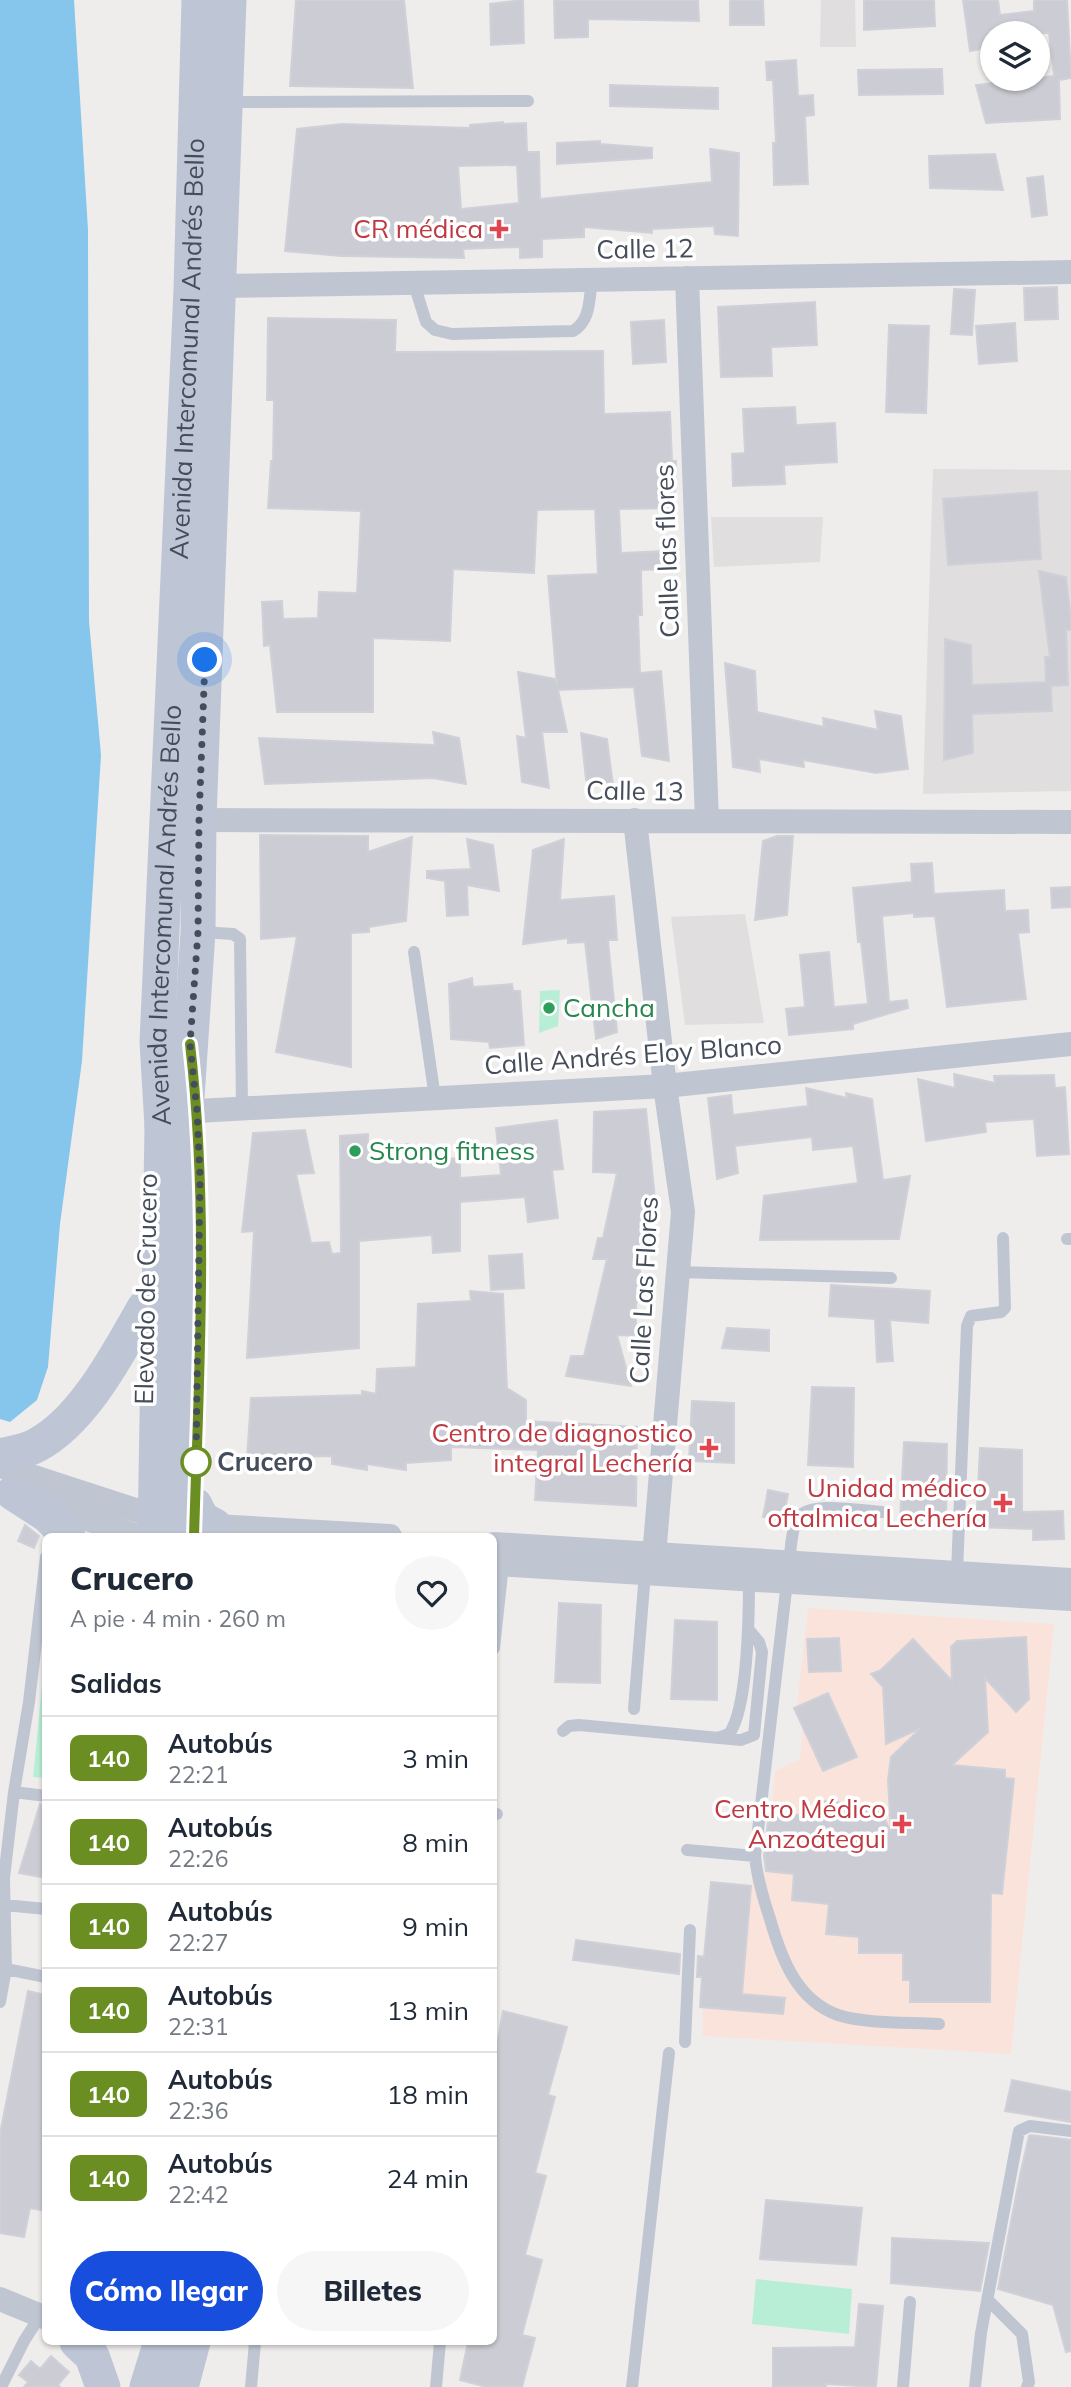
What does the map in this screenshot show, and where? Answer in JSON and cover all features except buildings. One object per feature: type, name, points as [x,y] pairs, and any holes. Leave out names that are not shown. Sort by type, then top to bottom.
[{"type":"main road","name":"Avenida Intercomunal Andrés Bello","points":[[196,1526],[182,1122],[173,1043],[199,0]]},
{"type":"main road","name":"Avenida Intercomunal Andrés Bello","points":[[173,1043],[198,932],[199,820],[229,0]]},
{"type":"main road","name":"Elevado de Crucero","points":[[143,1531],[146,1201],[173,1043]]},
{"type":"main road","name":"Avenida Intercomunal Andrés Bello","points":[[143,1531],[182,1122]]},
{"type":"main road","points":[[0,1456],[37,1446],[72,1418],[111,1368],[144,1308]]},
{"type":"main road","points":[[4,1483],[54,1529]]},
{"type":"main road","points":[[80,2345],[92,2356],[103,2387]]},
{"type":"main road","points":[[147,2387],[160,2345]]},
{"type":"street","name":"Calle 12","points":[[220,286],[1071,272]]},
{"type":"street","name":"Calle las flores","points":[[687,278],[707,821]]},
{"type":"street","name":"Calle 13","points":[[199,820],[1071,822]]},
{"type":"street","name":"Calle Las Flores","points":[[635,820],[665,1086],[683,1212],[650,1564]]},
{"type":"street","name":"Calle Andrés Eloy Blanco","points":[[182,1122],[242,1109],[665,1086],[1071,1044]]},
{"type":"street","points":[[4,1483],[143,1531],[196,1526],[332,1533]]},
{"type":"street","points":[[497,1557],[788,1572],[1071,1599]]},
{"type":"street","points":[[650,1564],[749,1579],[788,1572],[957,1572],[1071,1580]]},
{"type":"street","points":[[0,2299],[42,2317]]},
{"type":"lane","points":[[226,102],[527,101]]},
{"type":"lane","points":[[414,284],[426,322],[435,330],[452,334],[573,331],[582,326],[586,317],[592,279]]},
{"type":"lane","points":[[198,932],[233,934],[240,939],[242,1109]]},
{"type":"lane","points":[[414,952],[435,1098]]},
{"type":"lane","points":[[957,1572],[967,1326],[971,1316],[1000,1312],[1005,1308],[1003,1238]]},
{"type":"lane","points":[[678,1272],[891,1278]]},
{"type":"lane","points":[[882,1512],[816,1508],[805,1511],[798,1517],[795,1525],[755,1856],[757,1873],[781,1958],[803,1991],[819,2006],[850,2018],[939,2024]]},
{"type":"lane","points":[[634,1709],[650,1564]]},
{"type":"lane","points":[[718,1738],[729,1734],[738,1719],[749,1630],[749,1579]]},
{"type":"lane","points":[[0,2002],[6,1969],[4,1878],[42,1591]]},
{"type":"lane","points":[[563,1731],[569,1726],[579,1725],[741,1740],[754,1735],[762,1652],[759,1642],[749,1630]]},
{"type":"lane","points":[[14,1793],[42,1796]]},
{"type":"lane","points":[[687,1850],[755,1856]]},
{"type":"lane","points":[[4,1905],[42,1909]]},
{"type":"lane","points":[[685,2042],[690,1930]]},
{"type":"lane","points":[[6,1969],[42,1976]]},
{"type":"lane","points":[[632,2387],[669,2053]]},
{"type":"lane","points":[[975,2387],[1019,2132],[1030,2126],[1071,2131]]},
{"type":"lane","points":[[988,2300],[1022,2334],[1029,2382],[1027,2387]]},
{"type":"lane","points":[[903,2387],[910,2302]]},
{"type":"lane","points":[[1,2387],[23,2341],[42,2318]]},
{"type":"lane","points":[[251,2387],[255,2345]]},
{"type":"lane","points":[[436,2387],[440,2345]]},
{"type":"shaded area","points":[[821,0],[855,0],[856,47],[820,47]]},
{"type":"shaded area","points":[[933,469],[1071,470],[1071,791],[923,794]]},
{"type":"shaded area","points":[[711,517],[823,517],[820,562],[714,567]]},
{"type":"shaded area","points":[[745,914],[764,1023],[685,1025],[671,917]]},
{"type":"shaded area","name":"Centro Médico Anzoátegui","points":[[808,1608],[1054,1624],[1011,2054],[703,2036],[703,2004],[740,2008],[752,1877],[765,1878],[775,1771],[800,1759],[803,1723],[796,1715]]},
{"type":"green space","name":"Cancha","points":[[560,990],[558,1026],[539,1033],[540,991]]},
{"type":"green space","points":[[42,1686],[42,1778],[33,1777]]},
{"type":"green space","points":[[756,2279],[852,2289],[849,2334],[752,2324]]},
{"type":"water","points":[[0,0],[74,0],[88,230],[89,621],[101,755],[82,1061],[60,1224],[48,1367],[37,1400],[10,1422],[0,1419]]},
{"type":"bus line","name":"140","points":[[190,1044],[197,1111],[201,1256],[194,1533]]},
{"type":"place","name":"CR médica","points":[[499,229]]},
{"type":"place","name":"Cancha","points":[[549,1008]]},
{"type":"place","name":"Strong fitness","points":[[355,1151]]},
{"type":"place","name":"Centro de diagnostico integral Lechería","points":[[709,1448]]},
{"type":"place","name":"Crucero","points":[[196,1462]]},
{"type":"place","name":"Unidad médico oftalmica Lechería","points":[[1003,1503]]},
{"type":"place","name":"Centro Médico Anzoátegui","points":[[902,1824]]},
{"type":"route","points":[[196,1462],[201,1256],[200,1176],[190,1044],[198,932],[205,660]]}]
